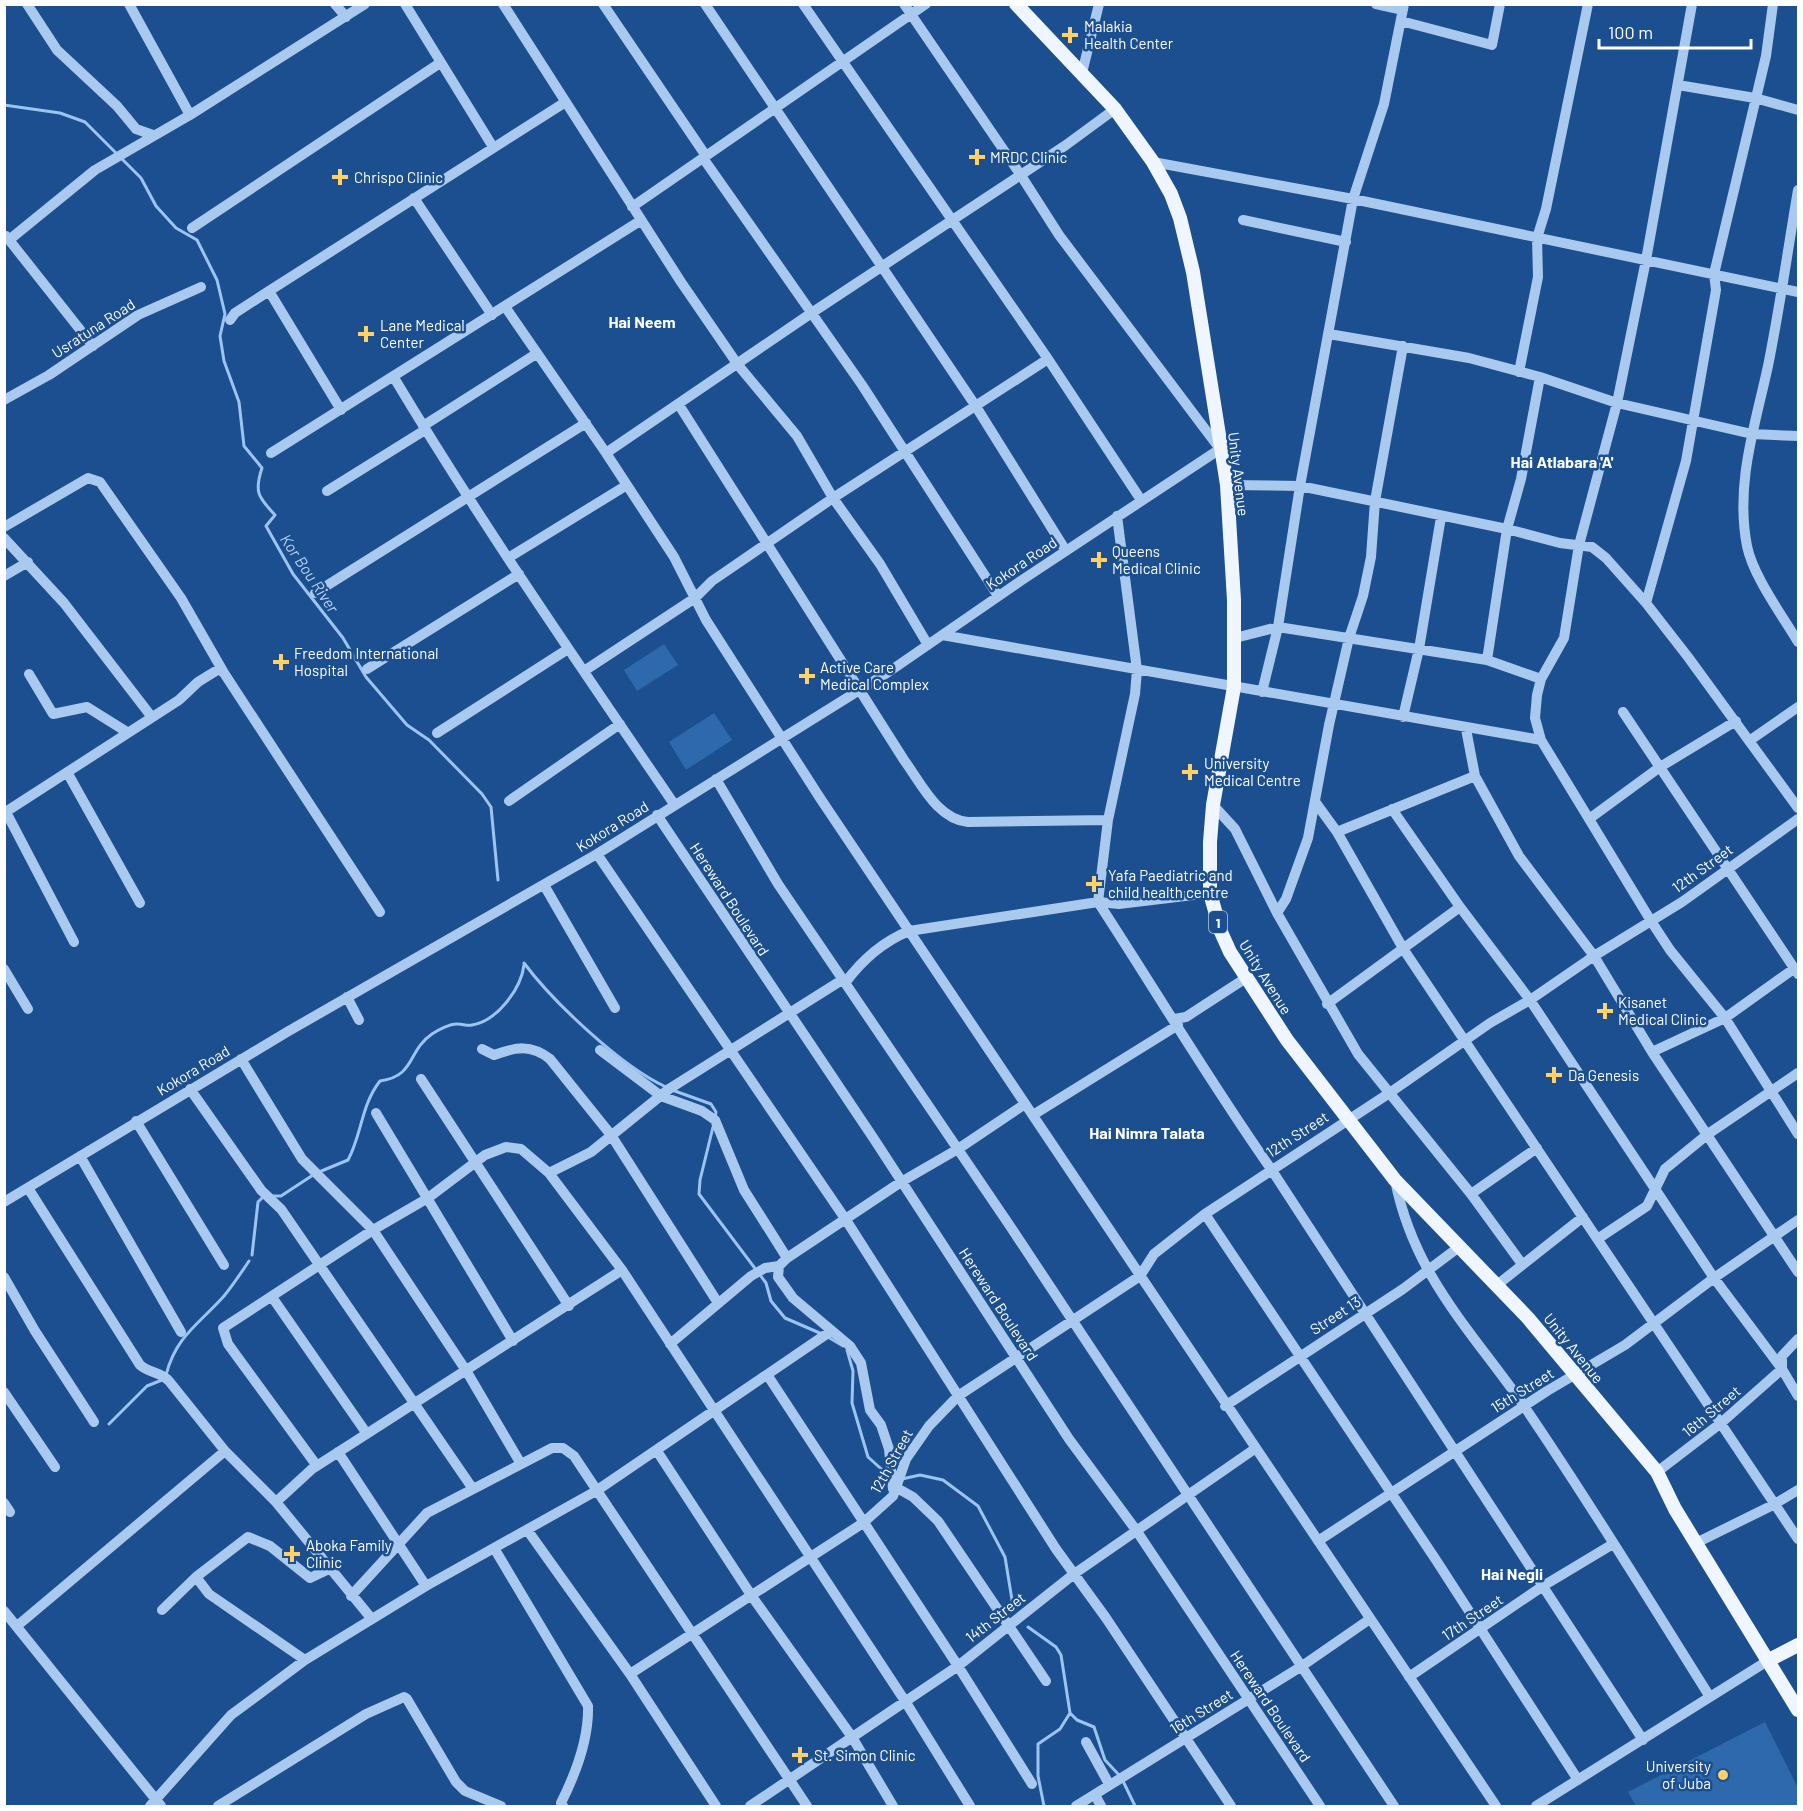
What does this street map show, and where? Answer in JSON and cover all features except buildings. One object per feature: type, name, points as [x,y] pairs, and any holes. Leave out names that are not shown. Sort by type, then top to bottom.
[{"type":"main road","name":"Unity Avenue","points":[[1016,4],[1115,109],[1153,162],[1177,210],[1190,261],[1227,485],[1235,638],[1234,687],[1214,805],[1210,893],[1221,932],[1246,978],[1287,1040],[1346,1120],[1395,1180],[1497,1285],[1656,1472],[1675,1509],[1798,1710]]},
{"type":"main road","points":[[1769,1660],[1798,1645]]},
{"type":"street","points":[[27,4],[57,50],[117,106],[136,129],[153,135]]},
{"type":"street","points":[[129,4],[190,115]]},
{"type":"street","points":[[335,4],[346,17]]},
{"type":"street","points":[[93,346],[7,237],[96,170],[190,115],[365,4]]},
{"type":"street","points":[[405,4],[493,147]]},
{"type":"street","points":[[503,4],[640,221],[738,365],[797,436],[833,498],[880,564],[928,645]]},
{"type":"street","points":[[603,4],[704,157],[813,312],[998,596]]},
{"type":"street","points":[[705,4],[975,405],[1066,550]]},
{"type":"street","points":[[803,4],[1048,359],[1141,500]]},
{"type":"street","points":[[904,4],[1059,235],[1220,448]]},
{"type":"street","points":[[632,207],[774,108],[843,64],[926,4]]},
{"type":"street","points":[[1082,73],[1099,4]]},
{"type":"street","points":[[1376,4],[1492,45],[1500,4]]},
{"type":"street","points":[[1519,372],[1538,277],[1537,238],[1546,209],[1588,4]]},
{"type":"street","points":[[1692,4],[1646,260],[1617,403],[1579,545],[1564,638],[1541,679],[1535,708],[1541,740],[1651,921],[1670,950],[1725,1018],[1798,1134]]},
{"type":"street","points":[[1646,603],[1686,461],[1716,290],[1714,274],[1770,33],[1773,4]]},
{"type":"street","points":[[1262,692],[1278,627],[1300,486],[1353,199],[1384,104],[1403,12]]},
{"type":"street","points":[[192,228],[440,63]]},
{"type":"street","points":[[1677,85],[1755,98],[1798,110]]},
{"type":"street","points":[[230,321],[236,313],[269,291],[564,103]]},
{"type":"street","points":[[606,453],[1115,109]]},
{"type":"street","points":[[1153,162],[1353,199],[1798,292]]},
{"type":"street","points":[[1798,190],[1783,288],[1746,461],[1743,504],[1747,549],[1760,577],[1798,642]]},
{"type":"street","points":[[414,198],[492,315]]},
{"type":"street","points":[[1243,220],[1346,242]]},
{"type":"street","points":[[271,453],[506,308],[569,263],[640,221]]},
{"type":"street","name":"Usratuna Road","points":[[4,400],[93,346],[138,315],[201,287]]},
{"type":"street","points":[[269,291],[341,410]]},
{"type":"street","points":[[506,308],[586,423],[674,557],[706,620],[909,931],[1225,1406],[1256,1448],[1496,1806]]},
{"type":"street","points":[[1329,334],[1469,358],[1540,377],[1617,403],[1752,434],[1798,436]]},
{"type":"street","points":[[1277,913],[1297,872],[1308,838],[1334,703],[1349,639],[1363,596],[1371,557],[1375,501],[1403,346]]},
{"type":"street","points":[[327,491],[536,354]]},
{"type":"street","points":[[584,671],[695,598],[712,581],[833,498],[1048,359]]},
{"type":"street","points":[[393,376],[467,496],[568,650],[674,804]]},
{"type":"street","points":[[1487,660],[1507,529],[1521,480],[1540,377]]},
{"type":"street","points":[[679,405],[769,543],[860,690],[945,815],[955,820],[1108,819]]},
{"type":"street","points":[[315,593],[586,423]]},
{"type":"street","name":"Kokora Road","points":[[4,1202],[241,1059],[597,854],[860,690],[1220,448]]},
{"type":"street","points":[[4,527],[88,478],[100,482],[181,598],[224,673],[380,912]]},
{"type":"street","points":[[508,558],[627,485]]},
{"type":"street","points":[[1227,485],[1300,486],[1592,547],[1606,558],[1646,603],[1736,721],[1798,808]]},
{"type":"street","points":[[1117,516],[1137,670],[1135,694],[1108,819],[1098,902],[1176,1022],[1214,1088],[1271,1168],[1643,1740]]},
{"type":"street","points":[[1403,717],[1419,649],[1441,517]]},
{"type":"street","points":[[4,538],[90,633],[152,716]]},
{"type":"street","points":[[4,576],[28,562]]},
{"type":"street","points":[[367,669],[519,574]]},
{"type":"street","points":[[1235,638],[1278,627],[1487,660],[1541,679]]},
{"type":"street","points":[[942,635],[1334,703],[1466,729],[1541,740]]},
{"type":"street","points":[[437,733],[568,650]]},
{"type":"street","points":[[74,942],[5,813],[127,732],[180,700],[214,670],[224,673]]},
{"type":"street","points":[[29,674],[53,714],[87,707],[127,732]]},
{"type":"street","points":[[1749,741],[1798,707]]},
{"type":"street","points":[[1623,712],[1797,971],[1725,1018],[1652,1052]]},
{"type":"street","points":[[1589,819],[1660,767],[1736,721]]},
{"type":"street","points":[[509,801],[620,724]]},
{"type":"street","points":[[1466,729],[1475,776],[1519,856],[1594,956],[1652,1052],[1798,1272]]},
{"type":"street","points":[[67,772],[140,903]]},
{"type":"street","points":[[1337,832],[1475,776]]},
{"type":"street","points":[[716,779],[762,860],[958,1149],[1394,1806]]},
{"type":"street","points":[[1316,803],[1337,832],[1404,950],[1582,1217],[1599,1238],[1773,1505],[1798,1539]]},
{"type":"street","points":[[1214,805],[1235,829],[1277,913],[1327,1004],[1358,1054],[1471,1194],[1522,1264]]},
{"type":"street","points":[[1392,809],[1460,907],[1530,1000],[1714,1278],[1782,1369],[1798,1396]]},
{"type":"street","name":"Hereward Boulevard","points":[[657,815],[902,1182],[1069,1439],[1136,1530],[1320,1806]]},
{"type":"street","name":"12th Street","points":[[630,1674],[693,1636],[751,1595],[863,1523],[895,1492],[906,1460],[929,1426],[958,1396],[1140,1276],[1154,1254],[1205,1214],[1233,1197],[1271,1168],[1388,1094],[1491,1023],[1651,921],[1798,819]]},
{"type":"street","points":[[597,854],[846,1220],[1074,1574],[1231,1806]]},
{"type":"street","points":[[544,885],[615,1008]]},
{"type":"street","points":[[549,1173],[591,1152],[661,1096],[843,981],[875,950],[894,937],[909,931],[1098,902],[1119,904],[1210,893]]},
{"type":"street","points":[[1327,1004],[1460,907]]},
{"type":"street","points":[[4,969],[28,1009]]},
{"type":"street","points":[[1033,1115],[1246,978]]},
{"type":"street","points":[[347,997],[359,1020]]},
{"type":"street","points":[[482,1049],[492,1055],[525,1047],[539,1050],[550,1059],[610,1135],[718,1303]]},
{"type":"street","points":[[600,1050],[661,1096],[702,1111],[715,1120],[744,1190],[783,1262],[778,1277],[784,1288],[811,1315],[850,1346],[861,1364],[870,1410],[881,1425],[889,1449],[895,1492],[913,1497],[938,1521],[1046,1681]]},
{"type":"street","points":[[241,1059],[302,1159],[373,1230],[466,1372],[521,1464]]},
{"type":"street","points":[[1599,1238],[1647,1206],[1665,1169],[1708,1134],[1798,1073]]},
{"type":"street","points":[[421,1079],[569,1306]]},
{"type":"street","points":[[190,1089],[261,1190],[281,1209],[472,1489]]},
{"type":"street","points":[[670,1344],[758,1271],[783,1262],[902,1182],[958,1149],[1025,1104]]},
{"type":"street","points":[[376,1113],[513,1341]]},
{"type":"street","points":[[136,1121],[224,1265]]},
{"type":"street","points":[[317,1466],[223,1333],[226,1324],[321,1266],[373,1230],[428,1198],[473,1162],[506,1147],[521,1149],[549,1173],[622,1270],[905,1701],[970,1806]]},
{"type":"street","points":[[1471,1194],[1537,1148]]},
{"type":"street","points":[[80,1156],[181,1332]]},
{"type":"street","points":[[1395,1180],[1402,1214],[1427,1272],[1524,1406],[1710,1697]]},
{"type":"street","points":[[28,1188],[140,1365],[149,1371],[161,1374],[169,1381],[225,1451],[276,1502],[371,1618]]},
{"type":"street","points":[[1205,1214],[1298,1357],[1391,1492],[1479,1631],[1578,1780]]},
{"type":"street","points":[[1497,1285],[1582,1217]]},
{"type":"street","name":"15th Street","points":[[1318,1541],[1524,1406],[1655,1324],[1714,1278],[1798,1220]]},
{"type":"street","name":"Street 13","points":[[1225,1406],[1427,1272],[1460,1247]]},
{"type":"street","points":[[276,1502],[317,1466],[622,1270]]},
{"type":"street","points":[[4,1277],[94,1422]]},
{"type":"street","points":[[272,1297],[367,1434]]},
{"type":"street","points":[[4,1611],[156,1804],[231,1715],[305,1660],[426,1586],[596,1491],[714,1413],[831,1331]]},
{"type":"street","points":[[1782,1369],[1782,1356],[1798,1339]]},
{"type":"street","name":"16th Street","points":[[1656,1472],[1721,1423],[1782,1369]]},
{"type":"street","points":[[768,1376],[958,1665],[1032,1784]]},
{"type":"street","points":[[4,1392],[55,1467]]},
{"type":"street","points":[[351,1596],[427,1513],[552,1448],[563,1448],[574,1456],[807,1806]]},
{"type":"street","name":"14th Street","points":[[750,1806],[958,1665],[1074,1574],[1256,1448]]},
{"type":"street","points":[[17,1626],[225,1451]]},
{"type":"street","points":[[657,1451],[751,1595],[852,1737],[893,1806]]},
{"type":"street","points":[[338,1452],[396,1545],[426,1586]]},
{"type":"street","points":[[1696,1543],[1798,1490]]},
{"type":"street","points":[[528,1531],[630,1674],[716,1806]]},
{"type":"street","points":[[162,1610],[196,1578],[248,1537],[270,1546],[310,1578],[329,1569]]},
{"type":"street","name":"17th Street","points":[[1409,1677],[1543,1586],[1613,1544]]},
{"type":"street","points":[[494,1548],[588,1706],[588,1726],[571,1784],[560,1805]]},
{"type":"street","points":[[196,1578],[209,1594],[305,1660]]},
{"type":"street","name":"16th Street","points":[[1076,1806],[1302,1666],[1370,1619]]},
{"type":"street","points":[[1536,1806],[1769,1660]]},
{"type":"street","points":[[218,1806],[366,1714],[399,1697],[407,1699],[460,1786],[476,1797],[501,1806]]},
{"type":"street","points":[[1086,1742],[1109,1784]]},
{"type":"street","points":[[1095,1795],[1101,1806]]},
{"type":"shaded area","points":[[664,644],[678,665],[637,691],[624,670]]},
{"type":"shaded area","points":[[714,713],[732,740],[686,770],[669,742]]},
{"type":"shaded area","name":"University of Juba","points":[[1765,1722],[1798,1788],[1798,1806],[1636,1806],[1628,1792]]},
{"type":"waterway","name":"Kor Bou River","points":[[4,105],[60,113],[85,122],[116,153]]},
{"type":"waterway","name":"Kor Bou River","points":[[121,158],[141,178],[156,206],[176,228],[197,240],[217,280],[225,314],[220,336],[224,361],[239,402],[244,446],[262,468],[258,483],[259,494],[275,515],[266,526],[293,574],[343,638],[366,677],[407,725],[429,740],[482,794],[491,807],[498,880]]},
{"type":"waterway","points":[[524,963],[552,996],[589,1032],[629,1065],[666,1087]]},
{"type":"waterway","points":[[319,1172],[348,1160],[369,1100],[380,1081],[400,1074],[418,1048],[435,1032],[452,1025],[470,1025],[481,1022],[499,1011],[518,984],[524,965]]},
{"type":"waterway","points":[[672,1090],[711,1104],[716,1112],[715,1118]]},
{"type":"waterway","points":[[713,1127],[700,1180],[699,1194],[766,1283],[771,1301],[785,1318],[822,1334]]},
{"type":"waterway","points":[[272,1196],[281,1196],[313,1175]]},
{"type":"waterway","points":[[252,1255],[258,1202],[263,1197]]},
{"type":"waterway","points":[[166,1375],[182,1340],[224,1296],[249,1261]]},
{"type":"waterway","points":[[828,1337],[843,1346]]},
{"type":"waterway","points":[[847,1350],[853,1371],[852,1403],[868,1457],[888,1475]]},
{"type":"waterway","points":[[109,1424],[147,1386],[162,1380]]},
{"type":"waterway","points":[[902,1479],[920,1475],[943,1480],[978,1506],[1005,1557],[1013,1606]]},
{"type":"waterway","name":"Kor Bou River","points":[[1028,1627],[1056,1647],[1061,1655],[1070,1713],[1060,1729],[1038,1744],[1038,1776],[1044,1806]]},
{"type":"waterway","points":[[1070,1713],[1077,1720],[1094,1727],[1105,1760],[1119,1775]]},
{"type":"waterway","points":[[1123,1781],[1135,1806]]},
{"type":"place","name":"Malakia Health Center","points":[[1070,35]]},
{"type":"place","name":"MRDC Clinic","points":[[977,157]]},
{"type":"place","name":"Chrispo Clinic","points":[[340,177]]},
{"type":"place","name":"Lane Medical Center","points":[[366,334]]},
{"type":"place","name":"Queens Medical Clinic","points":[[1099,560]]},
{"type":"place","name":"Freedom International Hospital","points":[[281,662]]},
{"type":"place","name":"Active Care Medical Complex","points":[[807,676]]},
{"type":"place","name":"University Medical Centre","points":[[1190,772]]},
{"type":"place","name":"Yafa Paediatric and child health centre","points":[[1094,884]]},
{"type":"place","name":"Kisanet Medical Clinic","points":[[1605,1011]]},
{"type":"place","name":"Da Genesis","points":[[1554,1075]]},
{"type":"place","name":"Aboka Family Clinic","points":[[292,1554]]},
{"type":"place","name":"St. Simon Clinic","points":[[800,1755]]},
{"type":"place","name":"University of Juba","points":[[1723,1775]]},
{"type":"district","name":"Hai Neem","points":[[642,321]]},
{"type":"district","name":"Hai Atlabara 'A'","points":[[1562,461]]},
{"type":"district","name":"Hai Nimra Talata","points":[[1147,1132]]},
{"type":"district","name":"Hai Negli","points":[[1512,1573]]}]
